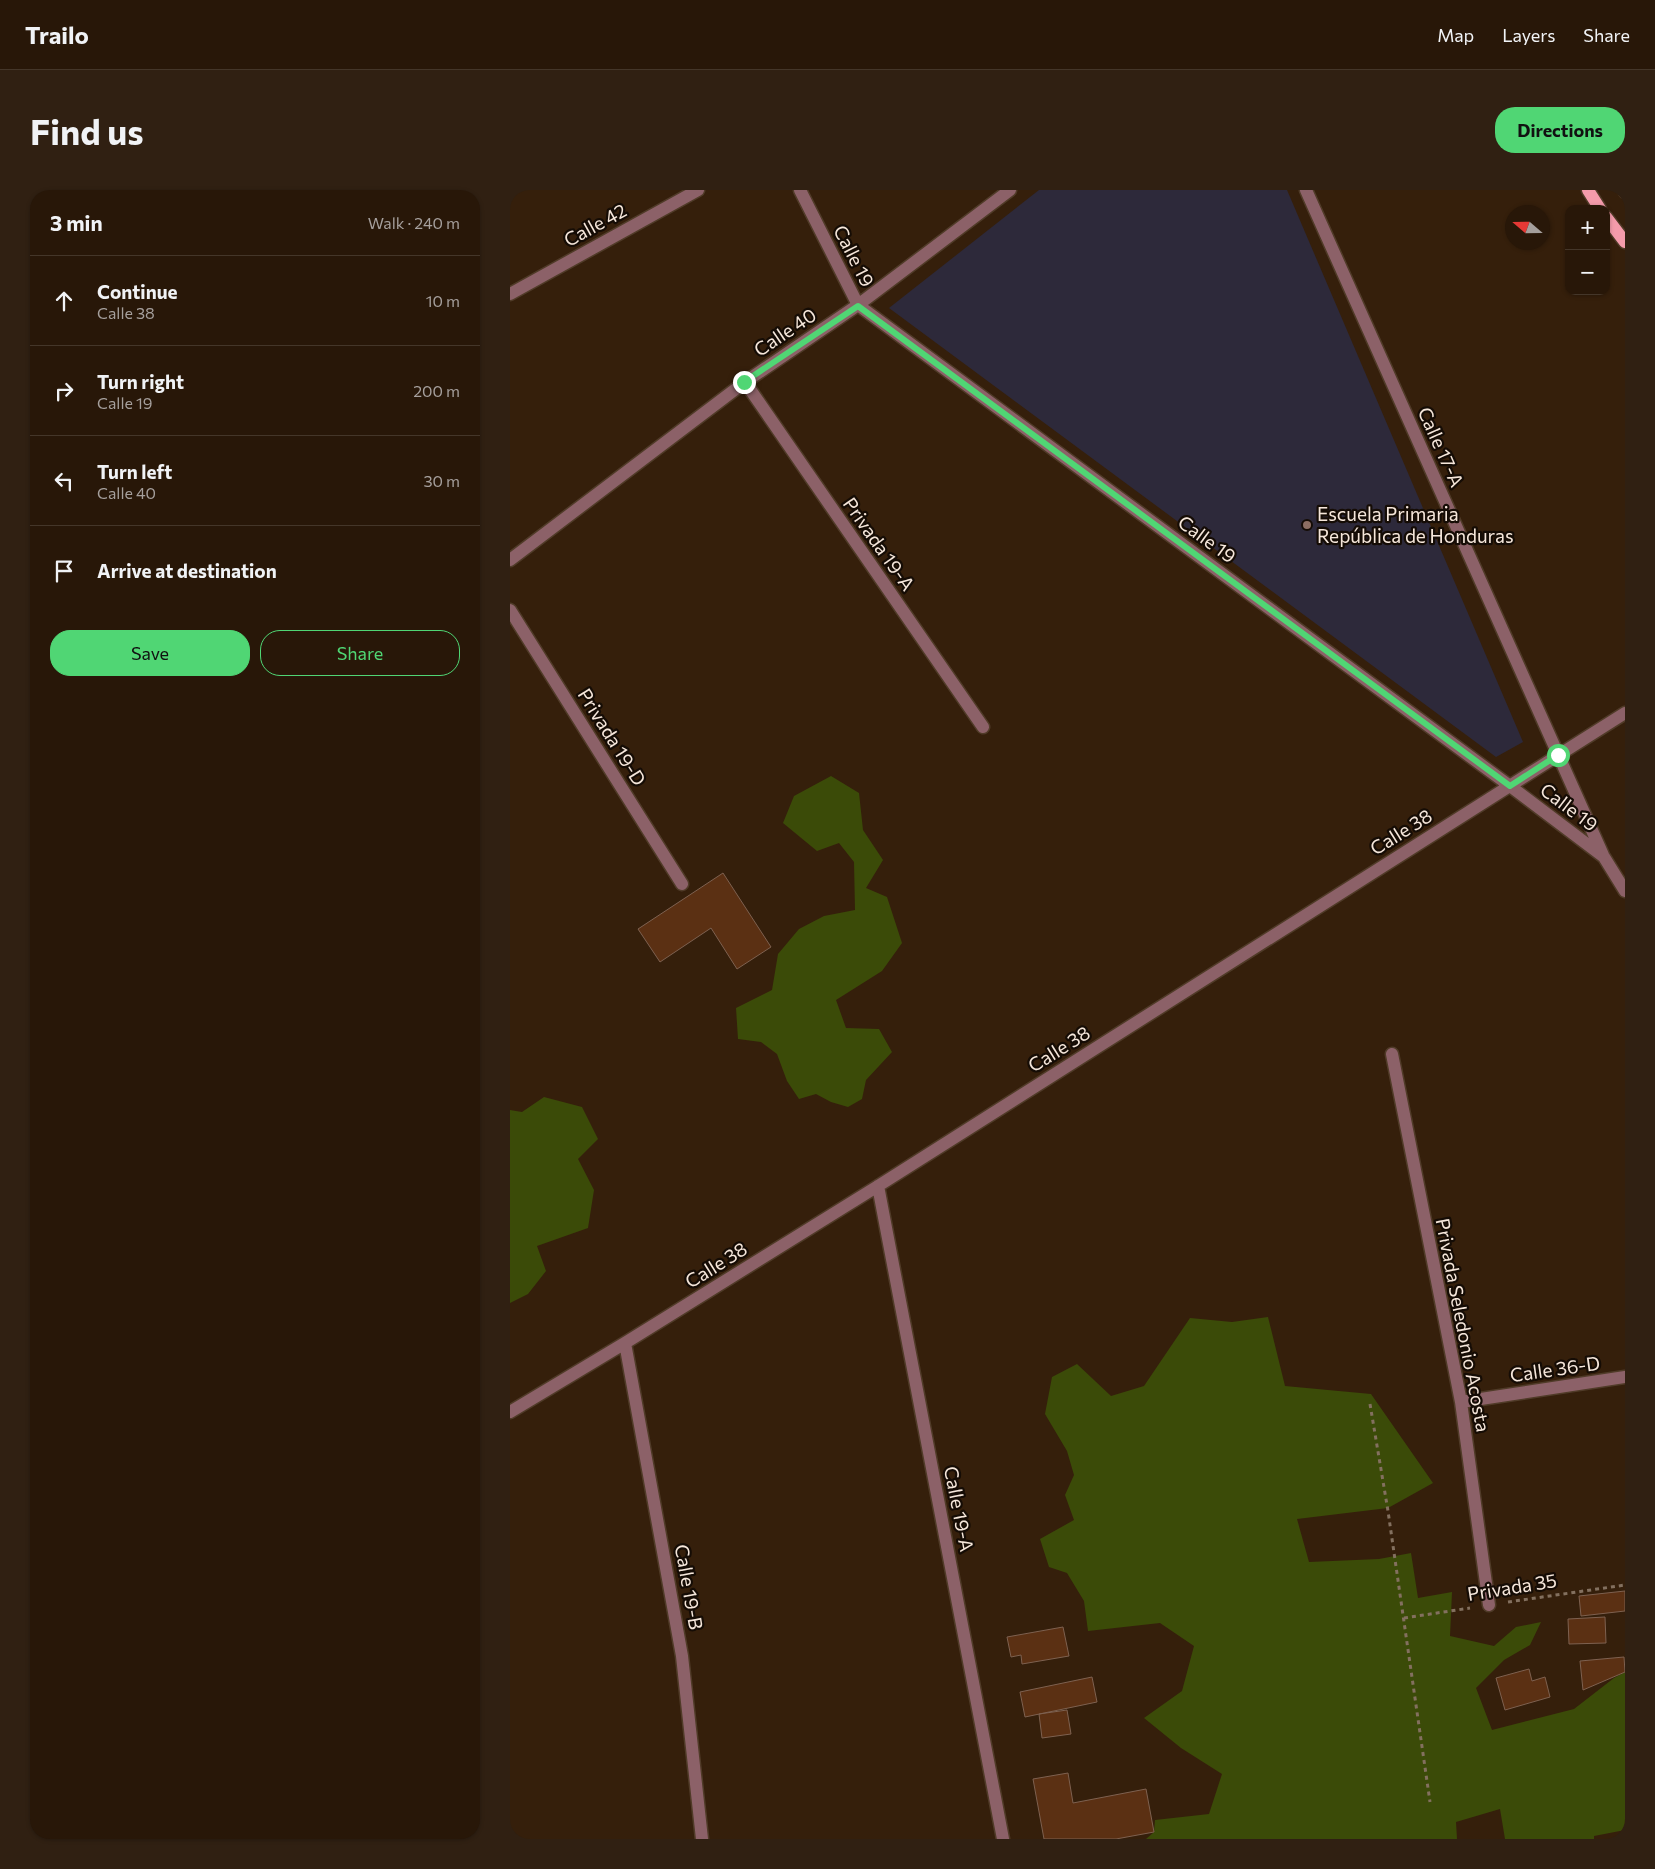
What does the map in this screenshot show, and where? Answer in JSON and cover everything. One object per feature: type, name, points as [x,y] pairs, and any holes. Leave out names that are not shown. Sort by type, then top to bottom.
[{"type":"main road","points":[[1588,190],[1597,205]]},
{"type":"main road","points":[[1610,222],[1625,242]]},
{"type":"street","name":"Calle 42","points":[[510,294],[698,190]]},
{"type":"street","name":"Calle 19","points":[[800,190],[858,306],[1604,857],[1625,891]]},
{"type":"street","name":"Calle 40","points":[[510,560],[744,382],[858,306],[1010,190]]},
{"type":"street","name":"Calle 17-A","points":[[1306,190],[1604,857]]},
{"type":"street","name":"Privada 19-A","points":[[744,382],[983,727]]},
{"type":"street","name":"Privada 19-D","points":[[510,610],[682,884]]},
{"type":"street","name":"Calle 38","points":[[510,1412],[878,1186],[1625,713]]},
{"type":"street","name":"Privada Seledonio Acosta","points":[[1392,1054],[1460,1402],[1489,1605]]},
{"type":"street","name":"Calle 19-A","points":[[878,1186],[1003,1839]]},
{"type":"street","name":"Calle 19-B","points":[[625,1343],[682,1656],[702,1839]]},
{"type":"street","name":"Calle 36-D","points":[[1460,1402],[1625,1377]]},
{"type":"path","points":[[1370,1404],[1404,1618],[1430,1802]]},
{"type":"path","name":"Privada 35","points":[[1404,1618],[1625,1585]]},
{"type":"shaded area","name":"Escuela Primaria República de Honduras","points":[[1039,190],[1287,190],[1523,742],[1496,757],[889,308]]},
{"type":"green space","points":[[831,776],[859,793],[863,830],[883,860],[866,888],[887,897],[902,943],[882,971],[836,1000],[846,1028],[879,1029],[892,1052],[866,1080],[862,1099],[848,1107],[831,1102],[816,1094],[799,1099],[787,1081],[777,1054],[761,1042],[738,1039],[736,1008],[772,990],[778,954],[799,929],[824,916],[855,910],[854,862],[839,843],[817,851],[783,823],[794,796]]},
{"type":"green space","points":[[544,1097],[582,1107],[598,1139],[578,1159],[594,1190],[588,1228],[537,1246],[546,1271],[528,1294],[510,1303],[510,1110],[522,1112]]},
{"type":"green space","points":[[1268,1317],[1285,1386],[1371,1394],[1433,1483],[1388,1508],[1297,1519],[1309,1562],[1379,1559],[1411,1553],[1418,1598],[1452,1592],[1450,1636],[1494,1646],[1516,1627],[1541,1622],[1530,1645],[1504,1660],[1476,1688],[1492,1730],[1574,1709],[1614,1678],[1625,1672],[1625,1830],[1594,1836],[1594,1839],[1505,1839],[1500,1809],[1456,1822],[1457,1839],[1146,1839],[1154,1832],[1155,1820],[1209,1814],[1222,1774],[1181,1748],[1144,1718],[1182,1691],[1194,1646],[1160,1623],[1088,1631],[1084,1601],[1067,1573],[1049,1567],[1040,1539],[1074,1520],[1065,1495],[1074,1475],[1067,1451],[1045,1414],[1052,1377],[1077,1364],[1111,1396],[1144,1386],[1190,1318],[1232,1322]]},
{"type":"building","points":[[723,873],[771,947],[737,969],[711,928],[660,962],[638,929]]},
{"type":"building","points":[[1625,1591],[1625,1611],[1581,1616],[1579,1596]]},
{"type":"building","points":[[1605,1617],[1606,1643],[1569,1644],[1568,1619]]},
{"type":"building","points":[[1063,1627],[1069,1656],[1022,1664],[1021,1655],[1011,1657],[1007,1637]]},
{"type":"building","points":[[1624,1657],[1625,1672],[1583,1690],[1580,1661]]},
{"type":"building","points":[[1529,1669],[1532,1681],[1545,1677],[1550,1697],[1505,1710],[1496,1678]]},
{"type":"building","points":[[1092,1677],[1097,1702],[1025,1717],[1020,1692]]},
{"type":"building","points":[[1067,1710],[1071,1734],[1042,1738],[1039,1714]]},
{"type":"building","points":[[1068,1773],[1073,1803],[1146,1789],[1154,1832],[1116,1839],[1044,1839],[1033,1779]]},
{"type":"place","name":"Escuela Primaria República de Honduras","points":[[1307,525]]},
{"type":"route","points":[[744,382],[858,306],[1510,786],[1558,755]]}]
